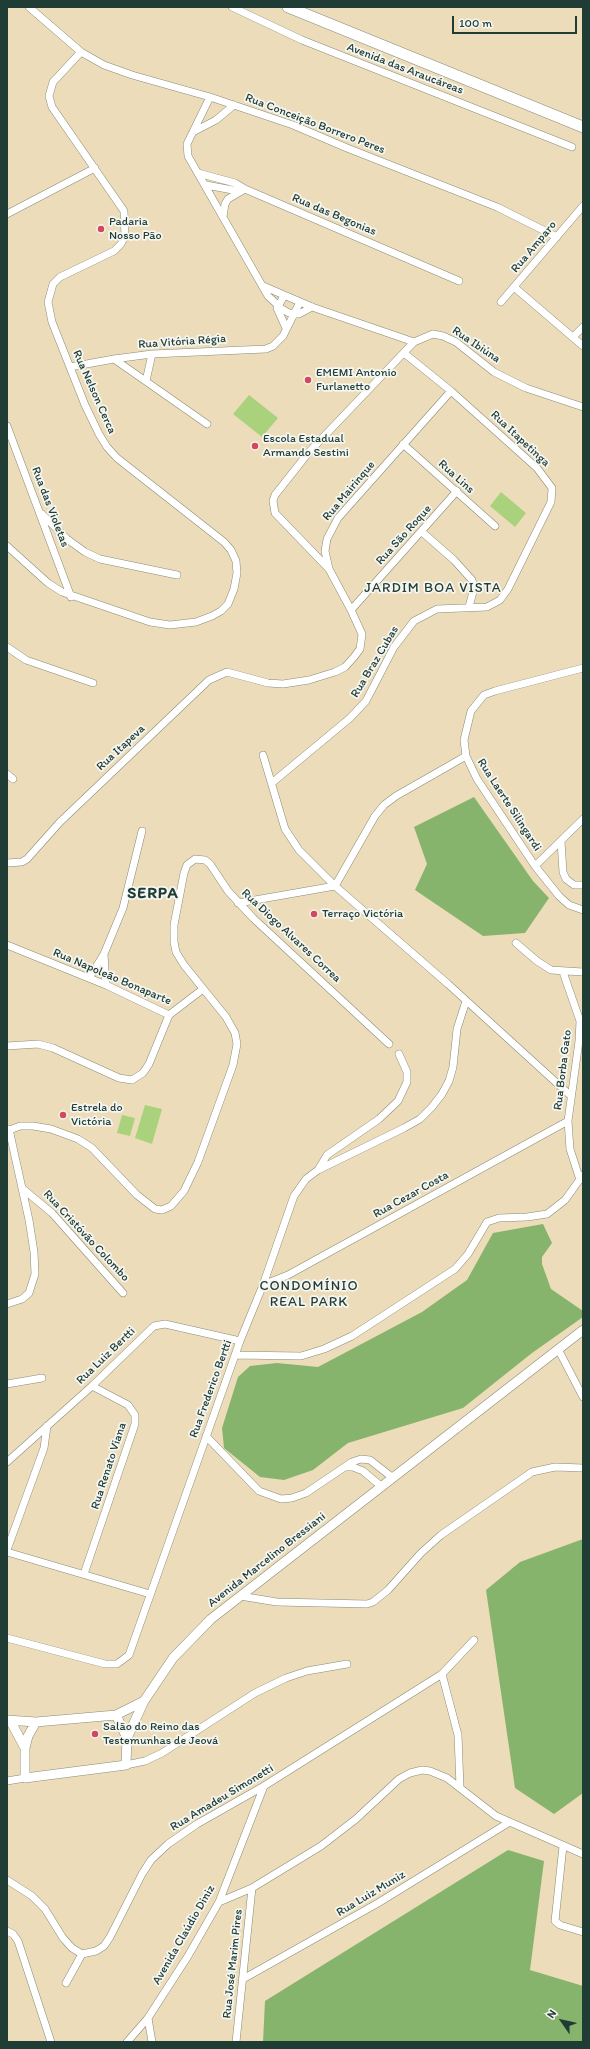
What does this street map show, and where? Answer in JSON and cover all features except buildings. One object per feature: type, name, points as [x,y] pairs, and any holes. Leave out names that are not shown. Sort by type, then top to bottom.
[{"type":"main road","points":[[288,7],[583,127]]},
{"type":"street","name":"Rua Conceição Borrero Peres","points":[[29,7],[81,52],[104,65],[132,75],[210,97],[293,125],[347,148],[497,207],[557,237]]},
{"type":"street","name":"Avenida das Araucáreas","points":[[232,7],[302,40],[572,148]]},
{"type":"street","name":"Rua Nelson Cerca","points":[[7,546],[48,583],[71,597],[150,622],[181,625],[212,616],[221,611],[228,604],[234,589],[237,573],[236,561],[232,550],[224,542],[117,458],[107,447],[98,434],[52,322],[48,302],[49,293],[53,284],[60,277],[114,251],[121,244],[125,236],[124,211],[52,106],[49,96],[53,82],[81,52]]},
{"type":"street","points":[[210,97],[193,132],[187,149],[188,156],[206,185],[268,296],[278,306],[287,312],[294,314],[312,307]]},
{"type":"street","points":[[193,132],[216,120],[234,105]]},
{"type":"street","points":[[7,214],[95,168]]},
{"type":"street","name":"Rua das Begonias","points":[[198,173],[226,179],[241,190],[459,281]]},
{"type":"street","name":"Rua das Begonias","points":[[206,185],[241,190]]},
{"type":"street","points":[[223,217],[225,204],[228,199],[241,190]]},
{"type":"street","name":"Rua Amparo","points":[[501,302],[583,206]]},
{"type":"street","points":[[263,286],[312,307],[414,342]]},
{"type":"street","points":[[514,287],[583,346]]},
{"type":"street","points":[[278,306],[284,296]]},
{"type":"street","name":"Rua Vitória Régia","points":[[70,367],[152,354],[266,349],[278,342],[300,302]]},
{"type":"street","points":[[278,306],[286,328]]},
{"type":"street","points":[[573,337],[583,327]]},
{"type":"street","name":"Rua Ibiúna","points":[[328,569],[275,513],[273,501],[283,483],[309,452],[414,342],[433,334],[443,336],[456,342],[494,372],[526,388],[583,407]]},
{"type":"street","name":"Rua Itapetinga","points":[[404,353],[450,391],[537,468],[552,488],[553,494],[544,518],[504,594],[493,605],[487,607],[469,606]]},
{"type":"street","points":[[146,381],[152,354]]},
{"type":"street","points":[[114,359],[207,424]]},
{"type":"street","name":"Rua Mairinque","points":[[234,673],[268,683],[283,684],[309,680],[335,672],[345,667],[354,657],[362,642],[362,634],[351,610],[328,569],[325,551],[326,539],[338,518],[450,391]]},
{"type":"street","name":"Rua das Violetas","points":[[7,426],[71,597]]},
{"type":"street","name":"Rua Lins","points":[[403,444],[495,526]]},
{"type":"street","name":"Rua São Roque","points":[[351,610],[457,492]]},
{"type":"street","points":[[40,513],[67,539],[85,552],[100,559],[177,576]]},
{"type":"street","points":[[422,532],[458,564],[472,580],[474,588],[469,606]]},
{"type":"street","name":"Rua Braz Cubas","points":[[273,782],[350,718],[366,701],[394,647],[414,621],[437,609],[469,606]]},
{"type":"street","points":[[7,647],[26,660],[93,683]]},
{"type":"street","points":[[335,886],[375,816],[384,805],[396,796],[466,756],[464,740],[467,726],[472,712],[484,695],[583,668]]},
{"type":"street","name":"Rua Itapeva","points":[[7,863],[22,862],[33,853],[65,817],[209,680],[219,674],[234,673]]},
{"type":"street","points":[[263,755],[273,782],[285,829],[291,840],[335,886],[571,1096]]},
{"type":"street","name":"Rua Laerte Silingardi","points":[[466,756],[477,779],[535,866],[559,896],[569,905],[583,910]]},
{"type":"street","points":[[7,774],[13,779]]},
{"type":"street","points":[[535,866],[583,819]]},
{"type":"street","points":[[89,978],[104,954],[123,908],[142,831]]},
{"type":"street","points":[[561,840],[563,872],[566,880],[574,885],[583,885]]},
{"type":"street","name":"Rua Diogo Alvares Correa","points":[[203,989],[184,965],[176,952],[174,942],[174,925],[184,873],[190,861],[194,858],[205,860],[218,874],[238,902],[389,1044]]},
{"type":"street","points":[[238,902],[335,886]]},
{"type":"street","points":[[516,943],[545,967],[563,972],[583,972]]},
{"type":"street","name":"Rua Napoleão Bonaparte","points":[[7,945],[106,985],[169,1015],[203,989]]},
{"type":"street","points":[[104,954],[106,985]]},
{"type":"street","name":"Rua Borba Gato","points":[[563,972],[580,1021],[579,1041],[568,1121],[570,1149],[581,1177]]},
{"type":"street","points":[[7,1304],[22,1298],[29,1293],[35,1274],[34,1252],[23,1189],[8,1130],[33,1126],[51,1129],[78,1139],[92,1148],[148,1205],[162,1210],[171,1206],[184,1191],[198,1162],[236,1051],[235,1033],[226,1017],[203,989]]},
{"type":"street","name":"Rua Frederico Bertti","points":[[7,1638],[112,1665],[123,1661],[129,1655],[240,1341],[263,1285],[294,1196],[306,1179],[318,1170],[404,1128],[420,1119],[432,1107],[450,1081],[457,1029],[466,1001]]},
{"type":"street","points":[[7,1046],[38,1044],[53,1048],[119,1078],[132,1080],[143,1073],[149,1064],[169,1015]]},
{"type":"street","name":"Rua Frederico Bertti","points":[[318,1170],[327,1155],[379,1119],[398,1101],[407,1082],[407,1072],[399,1054]]},
{"type":"street","name":"Rua Cezar Costa","points":[[263,1285],[288,1275],[568,1121]]},
{"type":"street","points":[[235,1355],[301,1356],[324,1349],[352,1336],[455,1269],[466,1257],[487,1222],[499,1218],[527,1217],[547,1214],[565,1200],[581,1177]]},
{"type":"street","name":"Rua Cristóvão Colombo","points":[[23,1189],[52,1213],[123,1293]]},
{"type":"street","name":"Rua Luiz Bertti","points":[[7,1462],[92,1386],[150,1329],[158,1324],[182,1327],[240,1341]]},
{"type":"street","name":"Avenida Marcelino Bressiani","points":[[116,1715],[144,1701],[173,1658],[211,1619],[583,1330]]},
{"type":"street","points":[[558,1349],[583,1397]]},
{"type":"street","points":[[7,1384],[42,1378]]},
{"type":"street","name":"Rua Renato Viana","points":[[84,1574],[135,1424],[135,1415],[128,1405],[92,1386]]},
{"type":"street","points":[[47,1426],[44,1448],[7,1551],[150,1594]]},
{"type":"street","points":[[206,1436],[259,1491],[281,1499],[292,1498],[306,1493],[357,1460],[366,1459],[377,1464],[394,1478]]},
{"type":"street","points":[[240,1596],[277,1602],[361,1604],[373,1602],[388,1590],[421,1553],[441,1535],[532,1472],[555,1466],[583,1468]]},
{"type":"street","points":[[346,1467],[353,1467],[363,1470],[382,1487]]},
{"type":"street","name":"Rua Amadeu Simonetti","points":[[82,1954],[96,1951],[104,1946],[110,1938],[142,1874],[152,1860],[168,1844],[197,1824],[264,1786],[442,1674],[474,1640]]},
{"type":"street","points":[[7,1781],[126,1765],[145,1761],[162,1753],[255,1693],[286,1678],[307,1671],[348,1664]]},
{"type":"street","points":[[442,1674],[458,1735],[460,1786]]},
{"type":"street","points":[[126,1765],[127,1738],[144,1701]]},
{"type":"street","points":[[9,1721],[36,1722],[116,1715],[127,1738]]},
{"type":"street","points":[[9,1721],[25,1748]]},
{"type":"street","points":[[25,1778],[25,1748],[28,1736],[36,1722]]},
{"type":"street","points":[[219,1902],[252,1888],[322,1846],[356,1819],[399,1779],[410,1773],[430,1771],[447,1778],[460,1786],[484,1808],[508,1822],[583,1854]]},
{"type":"street","name":"Avenida Claúdio Diniz","points":[[127,2042],[148,2018],[188,1956],[219,1902],[264,1786]]},
{"type":"street","name":"Rua Luiz Muniz","points":[[243,1979],[378,1903],[508,1822]]},
{"type":"street","points":[[563,1846],[555,1921],[560,1925],[583,1932]]},
{"type":"street","points":[[7,1880],[32,1896],[45,1909],[63,1938],[82,1954],[66,1983]]},
{"type":"street","name":"Rua José Marim Pires","points":[[236,2042],[252,1888]]},
{"type":"street","points":[[7,1931],[13,1934],[18,1941],[51,2042]]},
{"type":"street","points":[[148,2018],[152,2042]]},
{"type":"green space","points":[[249,395],[278,418],[262,437],[233,414]]},
{"type":"green space","points":[[501,492],[526,513],[515,527],[490,506]]},
{"type":"green space","points":[[474,797],[533,881],[549,898],[525,933],[483,936],[415,890],[427,864],[414,827]]},
{"type":"green space","points":[[145,1105],[162,1109],[152,1144],[135,1138]]},
{"type":"green space","points":[[122,1115],[135,1118],[130,1136],[117,1133]]},
{"type":"green space","points":[[543,1224],[552,1243],[542,1257],[542,1264],[551,1289],[583,1311],[583,1317],[532,1353],[463,1408],[348,1443],[313,1470],[284,1480],[260,1477],[224,1448],[222,1428],[238,1377],[250,1366],[277,1363],[318,1367],[422,1312],[467,1280],[493,1233]]},
{"type":"green space","points":[[583,1539],[583,1793],[554,1814],[515,1788],[486,1590],[520,1562]]},
{"type":"green space","points":[[508,1850],[544,1861],[530,1970],[583,1986],[583,2042],[263,2042],[265,2001]]},
{"type":"place","name":"Padaria Nosso Pão","points":[[101,229]]},
{"type":"place","name":"EMEMI Antonio Furlanetto","points":[[308,380]]},
{"type":"place","name":"Escola Estadual Armando Sestini","points":[[255,446]]},
{"type":"place","name":"Terraço Victória","points":[[314,914]]},
{"type":"place","name":"Estrela do Victória","points":[[63,1115]]},
{"type":"place","name":"Salão do Reino das Testemunhas de Jeová","points":[[95,1734]]},
{"type":"district","name":"JARDIM BOA VISTA","points":[[433,588]]},
{"type":"district","name":"SERPA","points":[[153,894]]},
{"type":"district","name":"CONDOMÍNIO REAL PARK","points":[[309,1294]]}]
